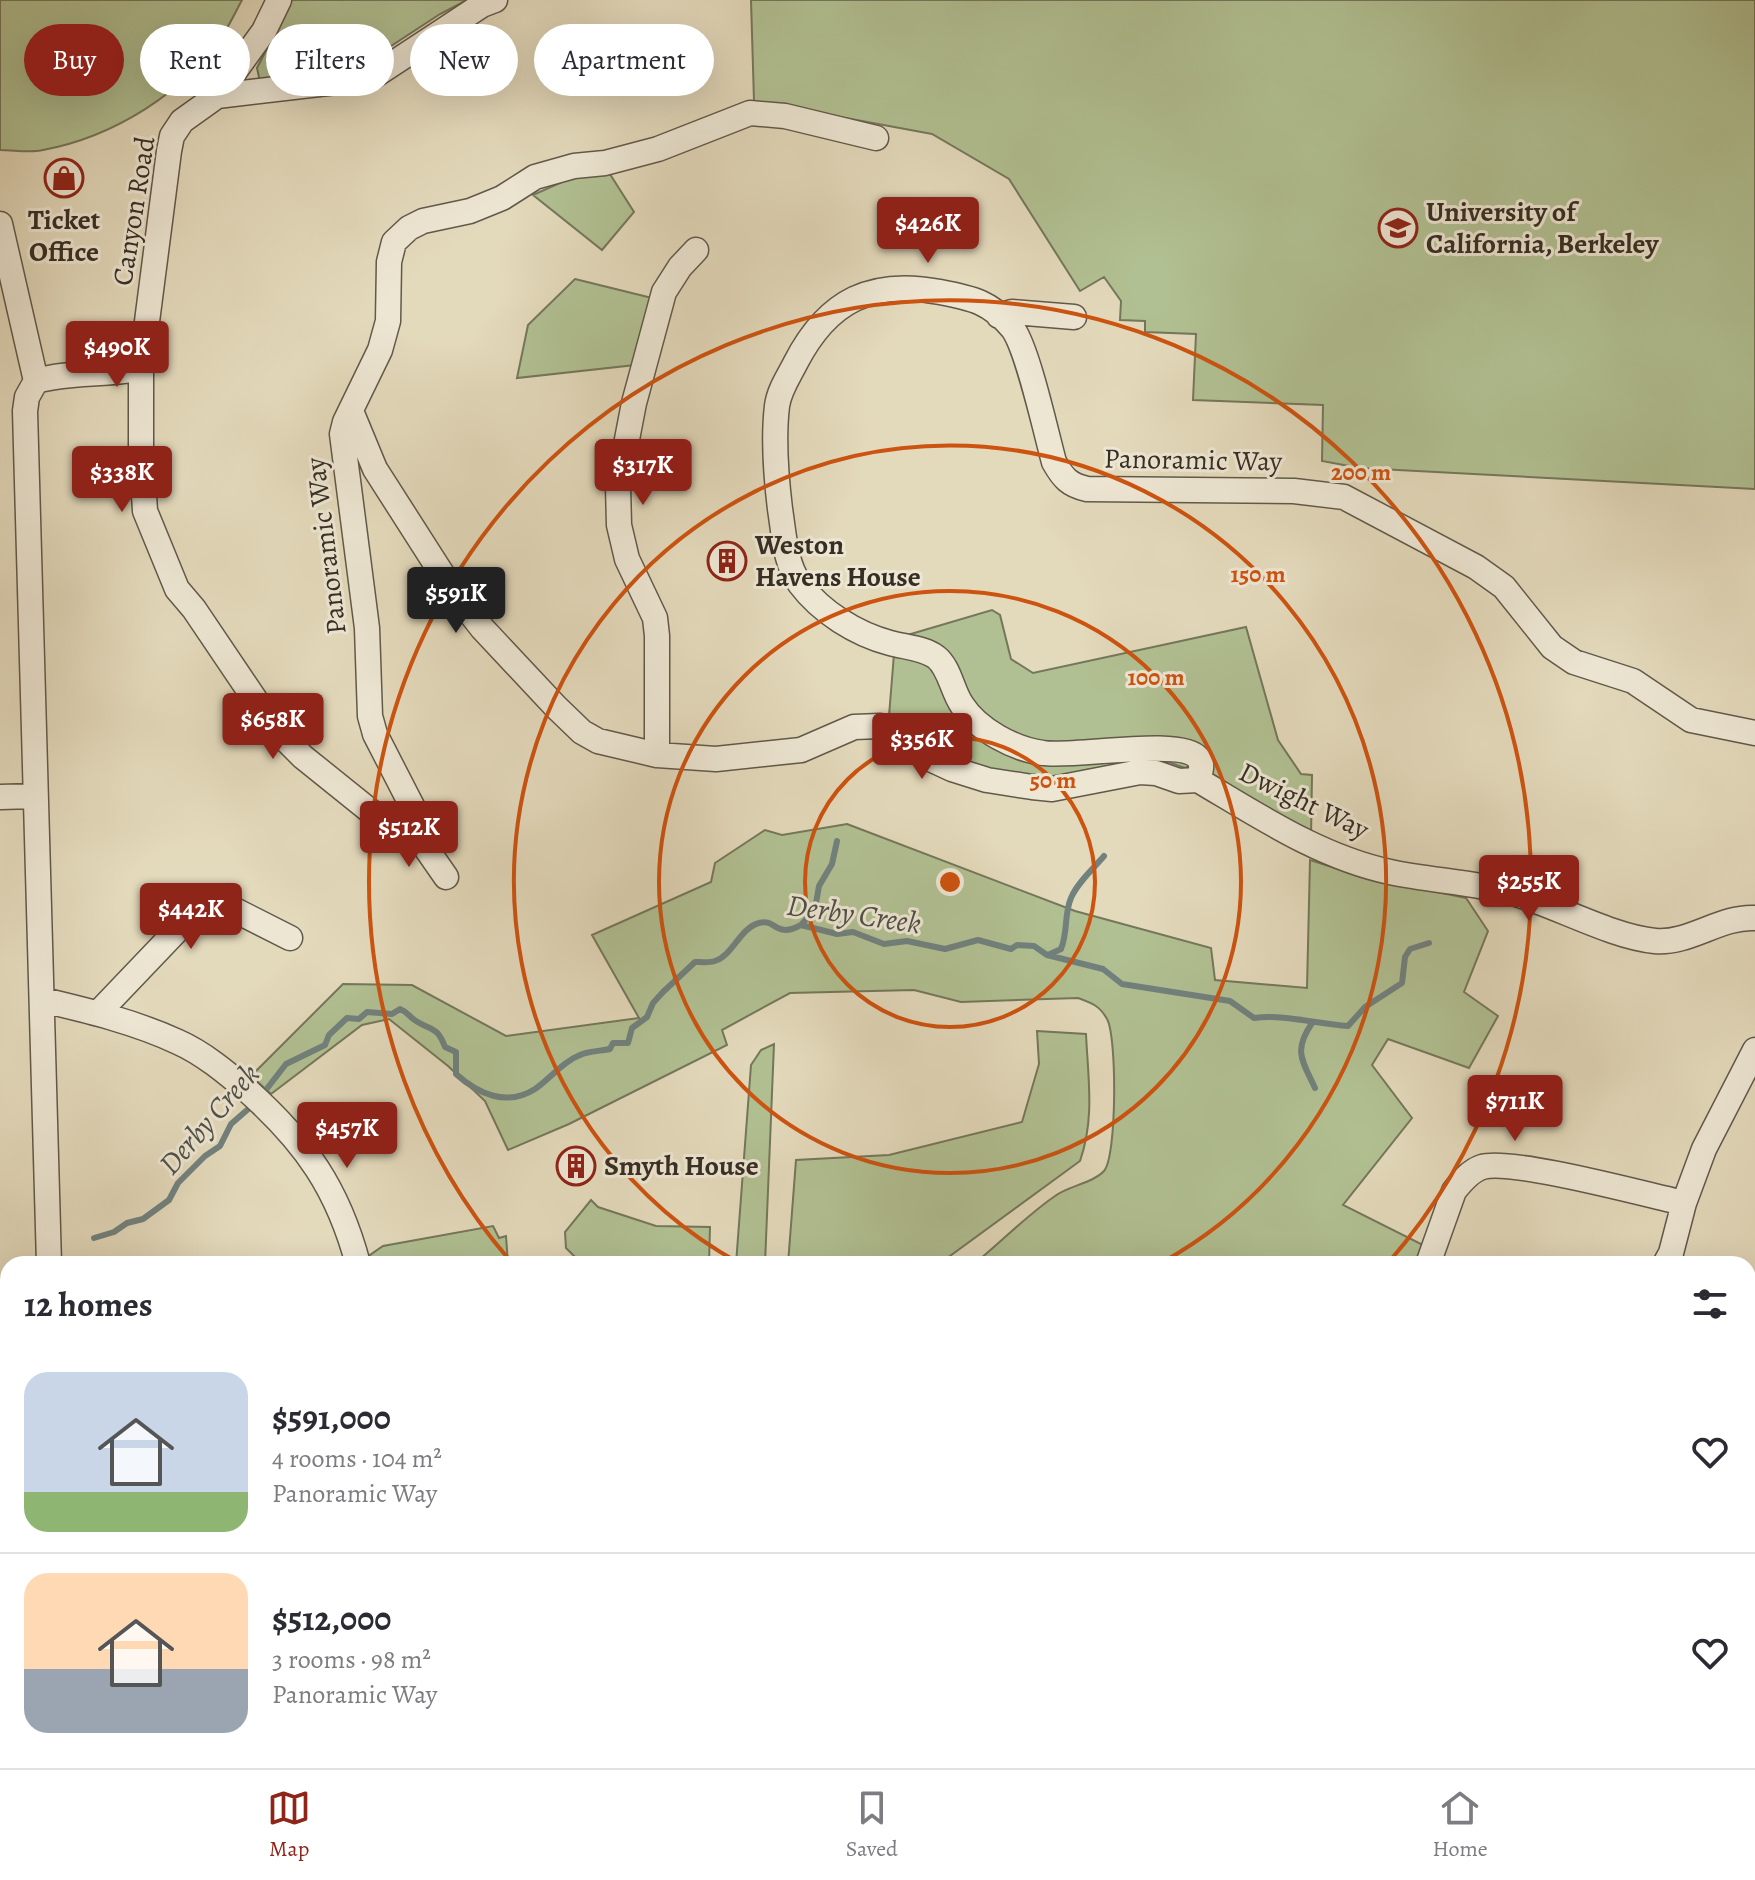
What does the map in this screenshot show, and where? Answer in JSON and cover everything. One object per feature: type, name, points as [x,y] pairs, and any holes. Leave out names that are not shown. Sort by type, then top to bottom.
[{"type":"street","points":[[250,50],[264,31],[279,0]]},
{"type":"street","name":"Canyon Road","points":[[250,92],[371,78],[482,5],[495,0]]},
{"type":"street","name":"Canyon Road","points":[[141,368],[172,136],[182,121],[217,96]]},
{"type":"street","points":[[351,411],[380,350],[388,321],[389,262],[394,242],[409,228],[423,221],[470,211],[502,198],[535,177],[658,149],[750,113],[785,116],[876,138]]},
{"type":"street","points":[[0,224],[36,381],[27,397],[25,411],[49,1256]]},
{"type":"street","points":[[657,755],[655,618],[627,559],[619,525],[618,486],[634,403],[664,292],[680,267],[696,250]]},
{"type":"street","name":"Panoramic Way","points":[[351,411],[375,469],[453,591],[482,628],[582,732],[598,741],[657,755],[716,759],[760,756],[801,750],[854,727],[880,726],[908,738],[924,756],[987,780],[1052,789],[1140,772],[1156,773],[1179,781],[1198,780],[1202,767],[1200,760],[1196,755],[1185,752],[1136,748],[1067,755],[1015,746],[991,731],[962,706],[945,667],[936,657],[881,640],[847,624],[814,600],[790,566],[776,480],[780,393],[803,348],[820,325],[854,298],[895,287],[970,297],[988,304],[1014,331],[1054,462],[1072,485],[1087,489],[1294,491],[1344,497],[1476,567],[1504,587],[1552,647],[1574,662],[1633,681],[1691,720],[1755,733]]},
{"type":"street","points":[[999,316],[1012,312],[1074,317]]},
{"type":"street","points":[[36,381],[54,376],[124,372],[141,368],[145,511],[177,589],[194,609],[275,729],[303,757],[395,831],[414,831]]},
{"type":"street","name":"Panoramic Way","points":[[351,411],[342,434],[367,628],[370,716],[375,734],[413,808],[417,820],[414,831],[446,877]]},
{"type":"street","name":"Dwight Way","points":[[1198,780],[1311,845],[1363,865],[1503,890],[1538,900],[1633,937],[1658,942],[1681,939],[1735,919],[1755,918]]},
{"type":"street","points":[[0,797],[34,796]]},
{"type":"street","points":[[99,1012],[211,898],[290,938]]},
{"type":"street","points":[[43,1000],[99,1012],[179,1042],[230,1075],[271,1111],[306,1149],[343,1216],[356,1256]]},
{"type":"street","points":[[1669,1256],[1704,1149],[1755,1050]]},
{"type":"street","points":[[1431,1256],[1454,1191],[1461,1181],[1482,1167],[1525,1168],[1684,1203]]},
{"type":"green space","points":[[0,0],[242,0],[229,24],[140,24],[140,96],[164,96],[145,109],[95,135],[69,144],[43,150],[0,150]]},
{"type":"green space","points":[[292,0],[467,0],[425,24],[410,24],[410,34],[394,44],[394,24],[280,24]]},
{"type":"green space","name":"University of California, Berkeley","points":[[751,0],[1755,0],[1755,489],[1360,468],[1322,461],[1323,405],[1193,400],[1196,334],[1145,332],[1145,321],[1120,320],[1121,301],[1104,277],[1080,291],[1009,179],[932,134],[754,101]]},
{"type":"green space","points":[[266,51],[266,80],[260,82],[257,68]]},
{"type":"green space","points":[[608,171],[634,212],[602,250],[533,195],[573,177]]},
{"type":"green space","points":[[575,279],[652,298],[635,365],[517,378],[528,325]]},
{"type":"green space","points":[[992,610],[1000,615],[1011,659],[1033,673],[1246,627],[1278,740],[1301,774],[1312,775],[1311,839],[1215,783],[1186,753],[1181,738],[1149,737],[1035,746],[989,722],[960,689],[894,639]]},
{"type":"green space","points":[[894,654],[929,665],[937,675],[951,708],[984,737],[1158,756],[1191,765],[1185,768],[1163,760],[1143,760],[1047,780],[984,769],[941,752],[889,716]]},
{"type":"green space","points":[[847,824],[1075,911],[1211,948],[1215,980],[1307,988],[1310,860],[1360,876],[1466,898],[1488,931],[1464,992],[1498,1016],[1469,1068],[1388,1039],[1372,1065],[1412,1118],[1343,1205],[1427,1247],[1424,1256],[983,1256],[1055,1196],[1099,1175],[1108,1161],[1114,1096],[1110,1030],[1101,1011],[1078,998],[961,1002],[914,990],[790,993],[722,1030],[727,1045],[569,1124],[508,1150],[485,1101],[448,1066],[389,1019],[362,1025],[271,1094],[251,1076],[343,984],[412,985],[506,1036],[639,1018],[592,935],[711,882],[715,863],[765,830],[782,835]]},
{"type":"green space","points":[[1037,1031],[1086,1034],[1089,1114],[1080,1161],[950,1256],[789,1256],[796,1160],[889,1155],[1022,1122],[1039,1064]]},
{"type":"green space","points":[[774,1044],[765,1256],[737,1256],[751,1065],[761,1050]]},
{"type":"green space","points":[[591,1200],[598,1207],[656,1226],[710,1227],[709,1256],[574,1256],[566,1248],[565,1232]]},
{"type":"green space","points":[[493,1226],[499,1238],[506,1236],[507,1256],[370,1256],[383,1246]]},
{"type":"waterway","points":[[801,925],[815,909],[819,886],[832,864],[837,841]]},
{"type":"waterway","points":[[1048,955],[1061,949],[1074,892],[1104,856]]},
{"type":"waterway","name":"Derby Creek","points":[[262,1095],[286,1064],[325,1045],[329,1035],[347,1018],[359,1019],[367,1012],[392,1014],[400,1009],[437,1032],[445,1047],[456,1052],[456,1074],[465,1081],[493,1096],[524,1094],[541,1085],[574,1058],[610,1049],[613,1043],[628,1043],[632,1028],[647,1017],[653,1003],[695,962],[713,962],[721,958],[747,930],[765,922],[786,930],[801,925],[837,934],[853,932],[884,944],[907,941],[945,949],[978,940],[1011,949],[1017,945],[1034,946],[1047,955],[1103,969],[1122,984],[1230,1001],[1254,1018],[1289,1018],[1348,1026],[1365,1007],[1402,983],[1405,957],[1410,949],[1429,943]]},
{"type":"waterway","points":[[1312,1023],[1301,1048],[1303,1063],[1315,1088]]},
{"type":"waterway","name":"Derby Creek","points":[[94,1238],[143,1219],[169,1200],[178,1183],[205,1156],[220,1146],[231,1124],[254,1104]]},
{"type":"place","name":"Ticket Office","points":[[64,178]]},
{"type":"place","name":"University of California, Berkeley","points":[[1398,228]]},
{"type":"place","name":"Weston Havens House","points":[[727,561]]},
{"type":"place","name":"Smyth House","points":[[576,1166]]}]
